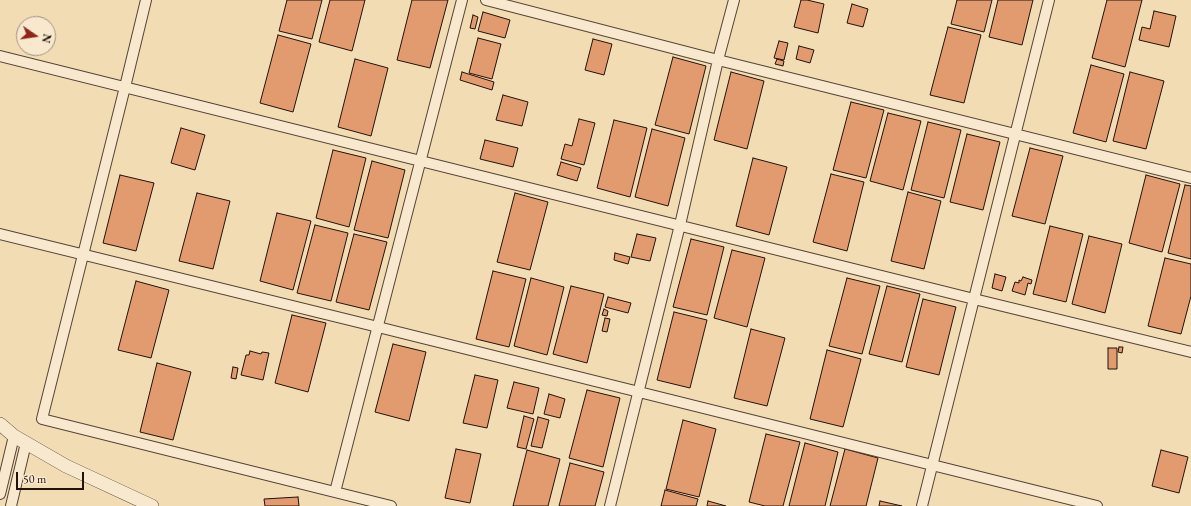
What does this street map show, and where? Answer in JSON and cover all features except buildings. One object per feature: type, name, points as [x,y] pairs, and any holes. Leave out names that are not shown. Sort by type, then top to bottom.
[{"type":"street","points":[[146,0],[42,419],[391,506]]},
{"type":"street","points":[[335,492],[462,0]]},
{"type":"street","points":[[486,0],[718,60],[1191,178]]},
{"type":"street","points":[[610,506],[680,225],[718,60],[734,0]]},
{"type":"street","points":[[922,506],[1049,0]]},
{"type":"street","points":[[0,56],[1191,352]]},
{"type":"street","points":[[0,234],[1097,506]]},
{"type":"street","points":[[0,424],[14,436],[66,466],[152,506]]},
{"type":"street","points":[[0,494],[14,436]]},
{"type":"street","points":[[11,506],[26,443]]}]
